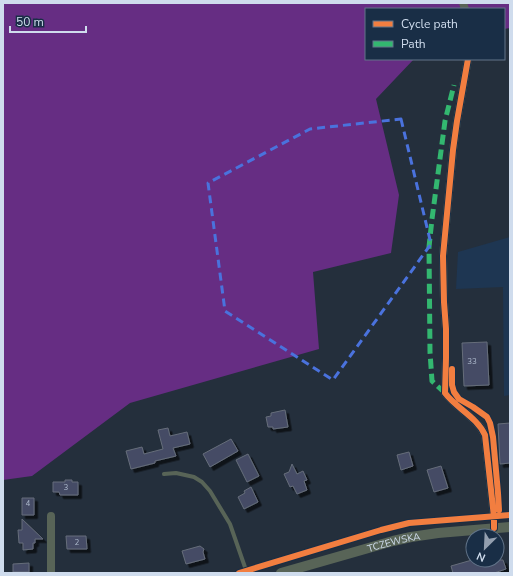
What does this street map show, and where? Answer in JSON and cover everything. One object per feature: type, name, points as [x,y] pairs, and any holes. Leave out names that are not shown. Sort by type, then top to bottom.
[{"type":"street","points":[[468,60],[453,150],[443,256],[446,336],[445,393],[454,404],[477,423],[485,435],[494,528]]},
{"type":"street","points":[[51,516],[52,573]]},
{"type":"street","name":"TCZEWSKA","points":[[494,528],[510,527]]},
{"type":"street","name":"TCZEWSKA","points":[[281,573],[393,541],[438,533],[465,531]]},
{"type":"lane","points":[[164,474],[176,473],[194,477],[202,482],[210,491],[230,524],[247,573]]},
{"type":"highlighted area","points":[[401,119],[431,244],[333,380],[225,311],[208,183],[310,129]]},
{"type":"shaded area","points":[[3,3],[510,3],[510,28],[505,29],[505,8],[365,8],[365,60],[413,60],[376,99],[399,195],[391,253],[313,272],[319,349],[130,403],[32,476],[3,480]]},
{"type":"shaded area","points":[[510,237],[510,395],[504,396],[503,287],[456,289],[458,252]]},
{"type":"building","points":[[487,342],[489,385],[464,386],[462,343]]},
{"type":"building","points":[[285,410],[288,427],[273,429],[273,427],[268,427],[266,417],[271,416],[271,413]]},
{"type":"building","points":[[510,423],[510,463],[500,464],[498,424]]},
{"type":"building","points":[[168,428],[170,436],[187,432],[190,444],[173,448],[176,456],[131,469],[126,451],[142,447],[144,454],[163,449],[158,430]]},
{"type":"building","points":[[231,439],[238,451],[210,467],[203,454]]},
{"type":"building","points":[[409,452],[413,466],[401,470],[397,455]]},
{"type":"building","points":[[248,454],[259,476],[247,482],[236,460]]},
{"type":"building","points":[[292,464],[297,474],[303,471],[307,480],[304,481],[307,490],[297,494],[293,486],[290,487],[284,474],[289,472]]},
{"type":"building","points":[[441,466],[448,488],[434,492],[427,470]]},
{"type":"building","points":[[65,480],[78,482],[78,495],[60,495],[59,492],[53,492],[53,482],[65,482]]},
{"type":"building","points":[[251,487],[258,502],[244,509],[238,497]]},
{"type":"building","points":[[22,498],[34,498],[34,515],[22,515]]},
{"type":"building","points":[[22,519],[43,539],[35,539],[33,549],[23,550],[23,543],[19,543],[18,530],[22,530]]},
{"type":"building","points":[[66,536],[86,536],[87,549],[67,549]]},
{"type":"building","points":[[200,546],[204,549],[203,552],[205,559],[186,564],[182,551]]},
{"type":"building","points":[[465,562],[465,568],[505,568],[505,566],[506,569],[494,573],[453,573],[451,566]]},
{"type":"building","points":[[29,563],[29,572],[13,572],[13,564]]},
{"type":"marked path","points":[[445,393],[432,381],[430,352],[429,247],[445,121],[454,85]]},
{"type":"cycle path","points":[[468,60],[453,150],[443,256],[446,329],[445,393],[477,423],[485,435],[494,528]]},
{"type":"cycle path","points":[[452,369],[452,385],[454,392],[459,399],[487,417],[490,423],[493,437],[499,510]]},
{"type":"cycle path","points":[[239,573],[409,523],[510,515]]}]
